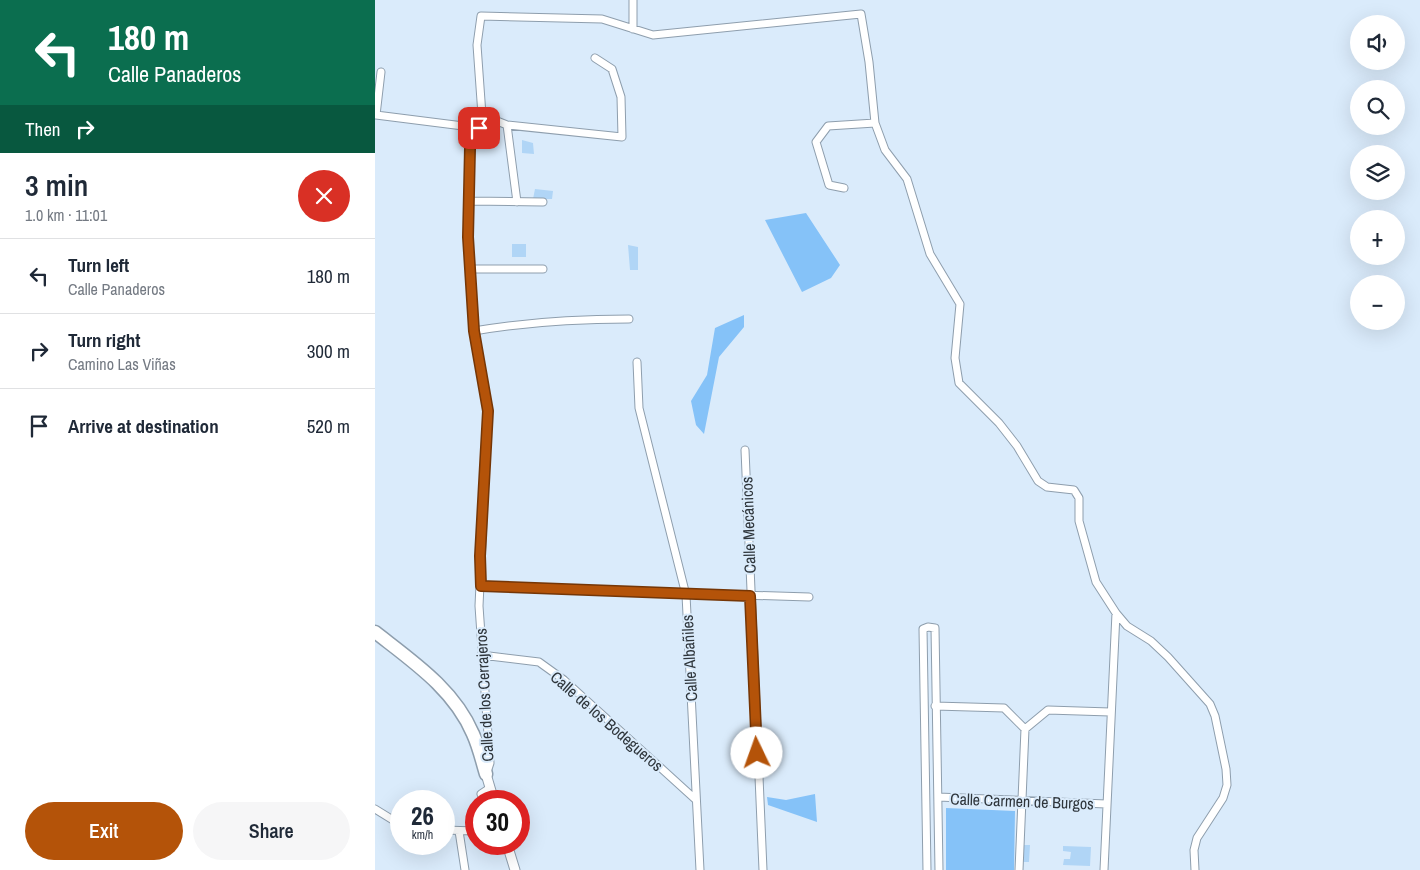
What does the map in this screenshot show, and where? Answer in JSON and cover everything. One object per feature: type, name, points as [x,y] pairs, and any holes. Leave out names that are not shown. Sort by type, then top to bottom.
[{"type":"highway","points":[[375,632],[430,676],[448,694],[461,711],[473,734],[486,774]]},
{"type":"main road","name":"Calle de los Cerrajeros","points":[[486,774],[490,788]]},
{"type":"main road","points":[[510,855],[515,870]]},
{"type":"street","points":[[633,0],[633,29],[653,35],[861,14],[869,62],[875,123],[885,150],[907,180],[930,254],[960,304],[955,358],[959,383],[999,423],[1017,446],[1038,481],[1047,487],[1074,490],[1079,498],[1079,521],[1096,582],[1116,613],[1127,626],[1151,642],[1168,657],[1210,704],[1215,716],[1226,769],[1227,785],[1223,798],[1195,845],[1195,870]]},
{"type":"street","name":"Calle de los Cerrajeros","points":[[486,774],[490,763],[479,606],[488,411],[474,331],[469,201],[470,148],[479,128],[482,115],[477,45],[481,16],[602,19],[633,29]]},
{"type":"street","points":[[482,115],[507,125],[622,137],[621,97],[612,69],[595,58]]},
{"type":"street","points":[[381,72],[377,115],[479,128]]},
{"type":"street","points":[[844,188],[829,185],[816,142],[828,126],[875,123]]},
{"type":"street","points":[[507,125],[517,202]]},
{"type":"street","points":[[469,201],[543,202]]},
{"type":"street","points":[[471,269],[543,269]]},
{"type":"street","points":[[474,331],[553,320],[629,319]]},
{"type":"street","name":"Calle Albañiles","points":[[637,362],[639,408],[686,595],[700,870]]},
{"type":"street","name":"Calle Mecánicos","points":[[745,450],[763,870]]},
{"type":"street","points":[[481,586],[686,595],[809,597]]},
{"type":"street","points":[[1104,870],[1116,613]]},
{"type":"street","points":[[927,870],[923,630],[928,627],[935,628],[939,870]]},
{"type":"street","name":"Calle de los Bodegueros","points":[[481,655],[539,662],[564,680],[695,799]]},
{"type":"street","points":[[935,706],[1004,708],[1025,728],[1019,870]]},
{"type":"street","points":[[1025,728],[1048,710],[1110,712]]},
{"type":"street","name":"Calle Carmen de Burgos","points":[[938,797],[1106,804]]},
{"type":"street","points":[[375,809],[390,818]]},
{"type":"street","points":[[455,831],[465,831]]},
{"type":"street","points":[[459,831],[465,870]]},
{"type":"shaded area","points":[[522,140],[533,143],[534,154],[522,153]]},
{"type":"shaded area","points":[[535,189],[553,191],[552,199],[533,199]]},
{"type":"shaded area","points":[[806,213],[840,265],[831,278],[802,292],[765,220]]},
{"type":"shaded area","points":[[512,244],[526,244],[526,257],[512,257]]},
{"type":"shaded area","points":[[628,245],[638,247],[638,270],[630,270]]},
{"type":"shaded area","points":[[744,315],[744,327],[719,357],[704,434],[696,425],[691,401],[707,375],[715,328]]},
{"type":"shaded area","points":[[815,794],[817,822],[768,805],[767,797],[786,800]]},
{"type":"shaded area","points":[[946,808],[1015,811],[1014,870],[946,870]]},
{"type":"shaded area","points":[[1024,845],[1030,845],[1029,862],[1023,862]]},
{"type":"shaded area","points":[[1063,846],[1091,847],[1090,866],[1063,865],[1064,859],[1070,859],[1071,852],[1063,851]]},
{"type":"route","points":[[479,128],[470,148],[468,237],[474,331],[488,411],[487,472],[480,556],[481,586],[750,596],[757,753]]}]
